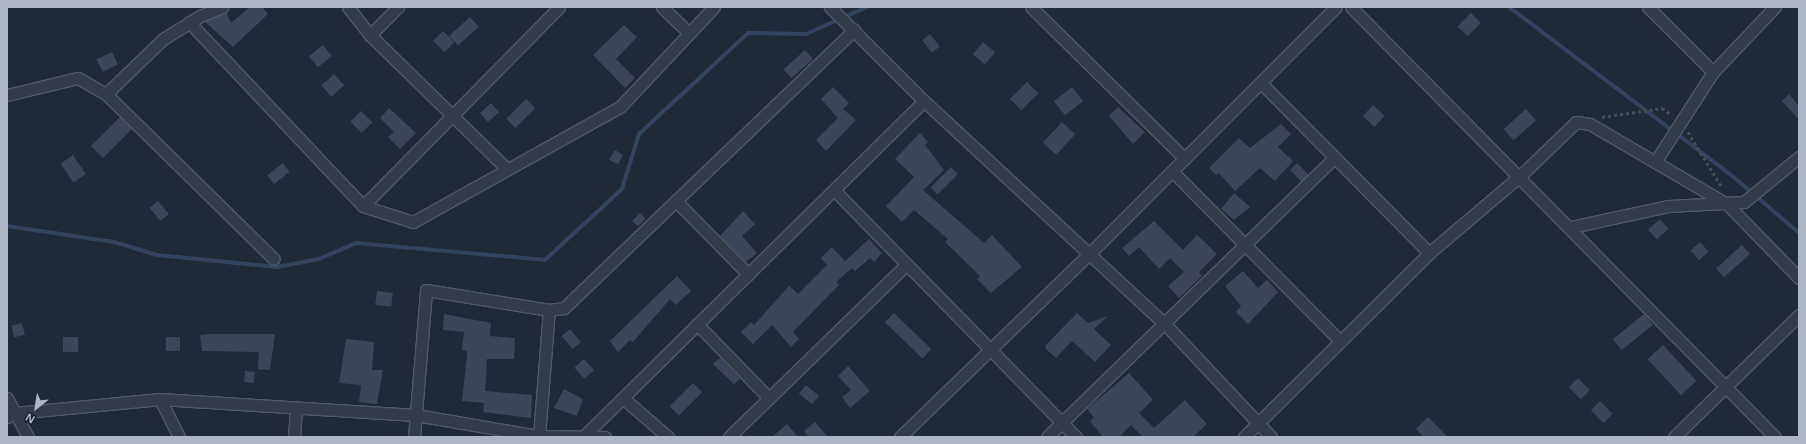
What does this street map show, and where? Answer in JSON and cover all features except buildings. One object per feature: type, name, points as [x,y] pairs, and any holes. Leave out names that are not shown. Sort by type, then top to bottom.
[{"type":"street","points":[[106,94],[163,40],[189,22],[222,7]]},
{"type":"street","points":[[348,7],[370,34],[451,116],[506,168]]},
{"type":"street","points":[[370,34],[398,7]]},
{"type":"street","points":[[363,206],[559,7]]},
{"type":"street","points":[[662,7],[688,32]]},
{"type":"street","points":[[189,22],[363,206],[413,222],[506,168],[620,107],[688,32],[714,7]]},
{"type":"street","points":[[830,7],[924,101],[1165,324],[1271,437]]},
{"type":"street","points":[[1031,7],[1185,159]]},
{"type":"street","points":[[900,437],[1090,254],[1336,7]]},
{"type":"street","points":[[1351,7],[1521,175],[1775,437]]},
{"type":"street","points":[[1648,7],[1713,72]]},
{"type":"street","points":[[1655,162],[1713,72],[1775,7]]},
{"type":"street","points":[[414,437],[426,290],[549,310],[564,308],[854,30]]},
{"type":"street","points":[[7,95],[78,78],[106,94],[274,259]]},
{"type":"street","points":[[1261,82],[1429,253]]},
{"type":"street","points":[[586,434],[924,101]]},
{"type":"street","points":[[1244,437],[1339,340],[1429,253],[1521,175],[1576,122],[1590,124],[1727,204],[1799,278]]},
{"type":"street","points":[[1571,227],[1668,206],[1744,202],[1799,157]]},
{"type":"street","points":[[1047,437],[1165,324],[1246,242],[1334,158]]},
{"type":"street","points":[[1173,172],[1246,242],[1339,340]]},
{"type":"street","points":[[834,190],[906,265],[991,348],[1076,437]]},
{"type":"street","points":[[676,201],[748,274]]},
{"type":"street","points":[[729,437],[906,265]]},
{"type":"street","points":[[539,436],[549,310]]},
{"type":"street","points":[[1674,437],[1799,315]]},
{"type":"street","points":[[697,324],[769,398]]},
{"type":"street","points":[[7,398],[11,415],[28,437]]},
{"type":"street","points":[[623,398],[668,437]]},
{"type":"street","points":[[11,415],[160,399],[416,415],[539,436],[586,434],[605,437]]},
{"type":"street","points":[[160,399],[179,437]]},
{"type":"street","points":[[294,437],[296,408]]},
{"type":"waterway","points":[[7,226],[114,242],[157,255],[277,267],[319,259],[356,243],[545,260],[622,189],[639,134],[748,33],[806,34],[867,7]]},
{"type":"waterway","points":[[1509,7],[1730,174],[1799,233]]}]
